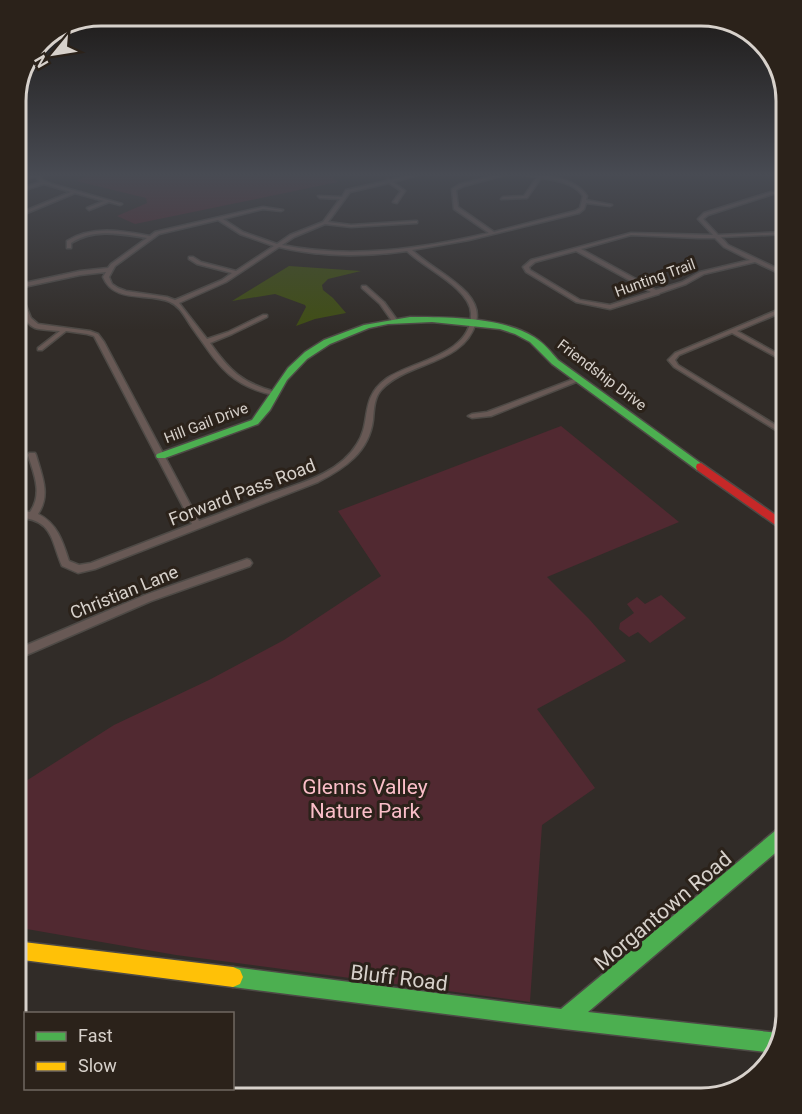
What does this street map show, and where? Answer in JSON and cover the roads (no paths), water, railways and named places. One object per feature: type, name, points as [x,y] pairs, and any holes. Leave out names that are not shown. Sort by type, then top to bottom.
[{"type":"street","points":[[26,285],[80,273],[108,270],[150,237],[167,229],[181,226]]},
{"type":"street","points":[[232,226],[243,233],[279,246],[342,254],[410,251],[521,226]]},
{"type":"street","points":[[176,302],[212,288],[296,234],[317,226]]},
{"type":"street","points":[[483,226],[493,233]]},
{"type":"street","points":[[705,226],[726,246],[776,269]]},
{"type":"street","points":[[69,247],[69,242],[73,239],[95,232],[150,237]]},
{"type":"street","points":[[576,249],[631,234],[715,236],[776,233]]},
{"type":"street","points":[[576,249],[657,293]]},
{"type":"street","name":"Hunting Trail","points":[[576,249],[533,261],[526,266],[528,272],[571,298],[597,306],[620,305],[684,284],[702,273],[755,260]]},
{"type":"street","points":[[410,251],[464,293],[474,309],[474,322]]},
{"type":"street","points":[[191,258],[200,263],[237,273]]},
{"type":"street","points":[[108,270],[106,282],[115,290],[130,294],[158,296],[176,302],[235,379],[249,387],[274,393]]},
{"type":"street","points":[[364,287],[382,303],[394,320]]},
{"type":"street","points":[[26,310],[31,322],[45,328],[88,332],[96,335],[197,526]]},
{"type":"street","points":[[776,313],[677,354],[672,360],[676,366],[776,428]]},
{"type":"street","points":[[206,342],[265,316]]},
{"type":"street","name":"Hill Gail Drive","points":[[161,456],[255,422],[265,413],[274,393],[294,367],[323,344],[362,327],[394,320],[432,318],[474,322]]},
{"type":"street","name":"Friendship Drive","points":[[474,322],[505,328],[531,339],[555,362],[579,380],[776,521]]},
{"type":"street","name":"Forward Pass Road","points":[[74,568],[92,566],[315,480],[342,466],[363,441],[368,427],[371,402],[381,386],[400,373],[451,351],[465,338],[474,322]]},
{"type":"street","points":[[40,349],[64,330]]},
{"type":"street","points":[[734,332],[776,355]]},
{"type":"street","points":[[472,416],[488,414],[579,380]]},
{"type":"street","points":[[32,455],[43,493],[42,502],[33,515]]},
{"type":"street","points":[[26,515],[33,515],[52,527],[65,563],[74,568],[68,577]]},
{"type":"street","name":"Christian Lane","points":[[26,650],[148,598],[247,563]]},
{"type":"street","name":"Morgantown Road","points":[[564,1019],[776,841]]},
{"type":"street","name":"Bluff Road","points":[[26,951],[520,1011],[564,1019],[771,1042]]},
{"type":"park label","name":"Glenns Valley Nature Park","points":[[365,799]]}]
